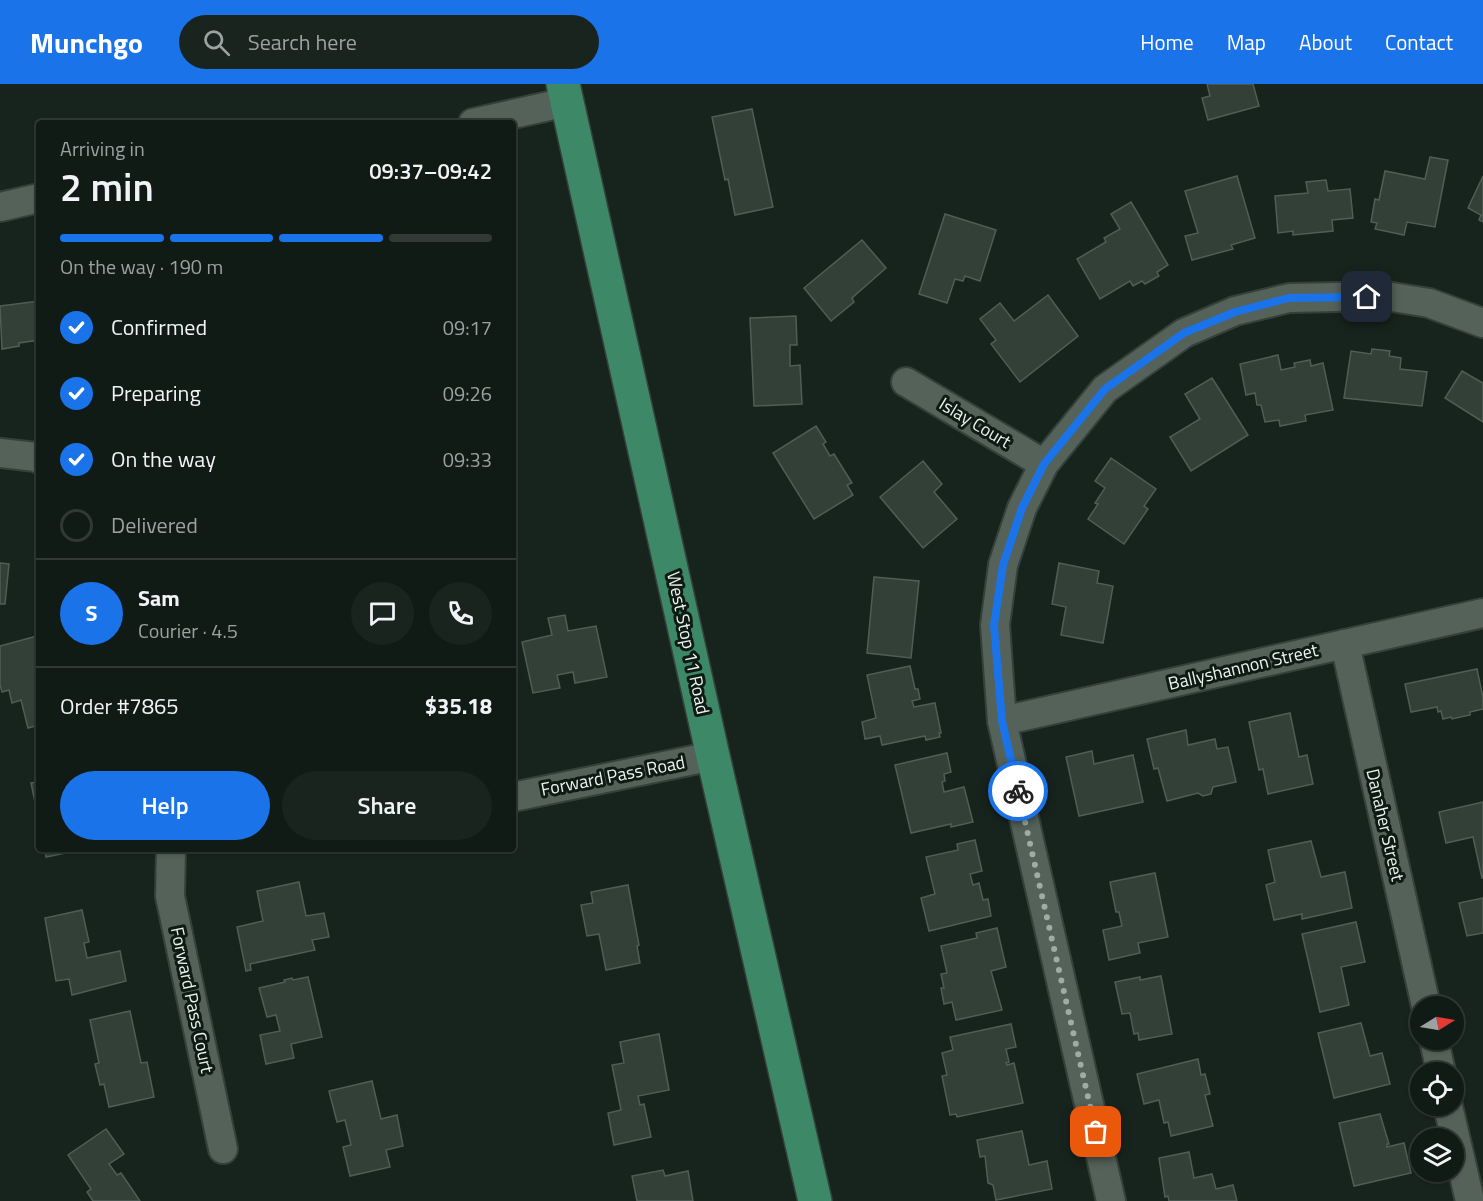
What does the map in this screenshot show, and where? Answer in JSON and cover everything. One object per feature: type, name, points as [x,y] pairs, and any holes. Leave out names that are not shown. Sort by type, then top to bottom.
[{"type":"main road","name":"West Stop 11 Road","points":[[565,93],[815,1201]]},
{"type":"street","points":[[482,120],[565,93]]},
{"type":"street","points":[[0,207],[36,199]]},
{"type":"street","points":[[1111,1201],[1002,721],[994,625],[1003,565],[1022,508],[1044,464],[1105,389],[1184,333],[1235,312],[1289,298],[1386,296],[1429,303],[1483,323]]},
{"type":"street","name":"Islay Court","points":[[906,382],[1044,464]]},
{"type":"street","points":[[0,453],[36,457]]},
{"type":"street","name":"Ballyshannon Street","points":[[1002,721],[1483,613]]},
{"type":"street","name":"Danaher Street","points":[[1346,644],[1424,996]]},
{"type":"street","name":"Forward Pass Road","points":[[516,796],[713,756]]},
{"type":"street","name":"Forward Pass Court","points":[[171,852],[170,896],[223,1149]]},
{"type":"street","points":[[1450,1116],[1470,1201]]},
{"type":"building","points":[[1207,84],[1253,84],[1259,106],[1208,120],[1202,98],[1210,96]]},
{"type":"building","points":[[752,109],[773,207],[735,215],[712,117]]},
{"type":"building","points":[[1430,157],[1448,160],[1435,227],[1407,222],[1404,235],[1375,229],[1377,223],[1371,222],[1375,199],[1379,200],[1385,171],[1425,179]]},
{"type":"building","points":[[1237,176],[1255,238],[1231,245],[1233,249],[1192,260],[1185,236],[1198,233],[1185,191]]},
{"type":"building","points":[[1483,176],[1483,222],[1479,220],[1481,215],[1468,208]]},
{"type":"building","points":[[1326,180],[1328,191],[1350,189],[1353,218],[1332,220],[1333,231],[1293,235],[1293,231],[1278,233],[1275,196],[1308,193],[1306,182]]},
{"type":"building","points":[[1131,202],[1168,265],[1157,272],[1159,276],[1145,284],[1142,281],[1133,286],[1130,281],[1100,299],[1077,259],[1106,242],[1104,238],[1120,229],[1111,214]]},
{"type":"building","points":[[945,214],[996,230],[980,281],[965,276],[963,281],[955,279],[947,303],[919,294]]},
{"type":"building","points":[[862,240],[886,268],[852,298],[854,302],[831,321],[804,288]]},
{"type":"building","points":[[1048,295],[1078,336],[1020,382],[991,344],[996,340],[980,319],[1000,303],[1014,321]]},
{"type":"building","points":[[36,301],[36,340],[2,349],[0,306]]},
{"type":"building","points":[[796,316],[797,345],[790,345],[790,366],[800,365],[802,404],[754,406],[750,318]]},
{"type":"building","points":[[1372,349],[1390,351],[1389,356],[1401,358],[1400,369],[1427,372],[1422,406],[1344,398],[1351,351],[1371,354]]},
{"type":"building","points":[[1278,355],[1281,370],[1295,367],[1294,363],[1310,360],[1311,366],[1323,363],[1333,410],[1305,415],[1306,421],[1280,426],[1279,420],[1265,422],[1261,405],[1257,405],[1255,393],[1246,395],[1240,364]]},
{"type":"building","points":[[1462,371],[1483,383],[1483,422],[1445,398]]},
{"type":"building","points":[[1212,378],[1248,435],[1191,471],[1170,437],[1200,419],[1185,394]]},
{"type":"building","points":[[816,426],[826,442],[823,444],[830,456],[834,454],[852,483],[847,485],[853,495],[814,519],[773,453]]},
{"type":"building","points":[[1111,458],[1156,489],[1144,506],[1148,509],[1124,544],[1088,519],[1105,488],[1095,481]]},
{"type":"building","points":[[923,461],[942,484],[934,492],[957,519],[923,548],[880,497]]},
{"type":"building","points":[[0,563],[9,564],[5,604],[0,604]]},
{"type":"building","points":[[1059,563],[1099,571],[1097,583],[1113,586],[1103,643],[1061,635],[1066,607],[1052,604]]},
{"type":"building","points":[[874,577],[919,581],[911,658],[867,653]]},
{"type":"building","points":[[565,615],[568,631],[596,626],[607,677],[575,683],[573,672],[557,675],[560,688],[533,693],[522,642],[552,635],[548,618]]},
{"type":"building","points":[[36,636],[36,726],[28,728],[21,700],[12,703],[9,690],[2,692],[0,646]]},
{"type":"building","points":[[910,666],[915,689],[918,689],[920,699],[912,701],[914,707],[935,703],[940,737],[926,740],[925,736],[882,745],[880,736],[865,739],[862,722],[876,718],[867,675]]},
{"type":"building","points":[[1477,669],[1483,709],[1452,719],[1451,717],[1443,719],[1437,707],[1411,712],[1405,684]]},
{"type":"building","points":[[1290,713],[1299,757],[1307,755],[1313,784],[1268,794],[1263,769],[1259,770],[1249,722]]},
{"type":"building","points":[[1186,730],[1188,745],[1215,739],[1217,749],[1228,747],[1236,782],[1213,787],[1211,794],[1203,796],[1198,793],[1167,801],[1158,768],[1154,769],[1147,739]]},
{"type":"building","points":[[1092,751],[1094,764],[1133,755],[1143,802],[1079,816],[1066,757]]},
{"type":"building","points":[[947,753],[951,772],[944,774],[945,781],[942,782],[944,792],[964,787],[973,822],[951,827],[951,824],[911,833],[895,765]]},
{"type":"building","points":[[36,782],[36,807],[31,783]]},
{"type":"building","points":[[1483,802],[1482,878],[1473,837],[1446,843],[1439,812]]},
{"type":"building","points":[[975,840],[982,871],[970,874],[973,885],[979,883],[983,900],[988,899],[991,916],[929,931],[921,898],[935,894],[926,857],[958,850],[957,844]]},
{"type":"building","points":[[1311,841],[1321,877],[1345,872],[1352,908],[1302,919],[1302,914],[1274,920],[1266,885],[1275,882],[1268,850]]},
{"type":"building","points":[[45,852],[70,852],[46,857]]},
{"type":"building","points":[[1155,873],[1168,937],[1138,943],[1140,953],[1109,960],[1103,930],[1122,926],[1119,912],[1116,912],[1110,882]]},
{"type":"building","points":[[299,882],[306,916],[324,913],[329,937],[312,940],[315,950],[250,964],[251,970],[246,971],[237,927],[263,921],[257,891]]},
{"type":"building","points":[[628,885],[640,963],[606,970],[599,934],[587,936],[581,905],[593,903],[591,892]]},
{"type":"building","points":[[1483,898],[1483,933],[1467,936],[1459,903]]},
{"type":"building","points":[[82,910],[89,942],[84,943],[87,958],[120,951],[126,981],[72,995],[69,979],[56,981],[45,918]]},
{"type":"building","points":[[1356,922],[1365,962],[1341,967],[1349,1005],[1320,1012],[1302,934]]},
{"type":"building","points":[[997,928],[1006,967],[991,971],[1002,1010],[956,1020],[952,1002],[944,1004],[941,974],[947,973],[941,946],[977,938],[976,933]]},
{"type":"building","points":[[1161,976],[1172,1034],[1139,1040],[1138,1033],[1134,1034],[1130,1013],[1122,1014],[1115,982]]},
{"type":"building","points":[[308,977],[322,1037],[291,1044],[294,1058],[266,1064],[260,1035],[280,1031],[276,1015],[267,1017],[259,988],[292,978],[293,980]]},
{"type":"building","points":[[130,1011],[141,1063],[147,1062],[154,1097],[109,1107],[104,1084],[100,1085],[95,1064],[99,1063],[90,1020]]},
{"type":"building","points":[[1361,1023],[1370,1056],[1382,1053],[1390,1084],[1334,1098],[1318,1033]]},
{"type":"building","points":[[1011,1024],[1016,1047],[1006,1049],[1009,1062],[1006,1063],[1007,1065],[1014,1063],[1023,1103],[957,1117],[956,1114],[950,1115],[942,1076],[947,1075],[942,1053],[953,1050],[950,1037]]},
{"type":"building","points":[[659,1034],[669,1090],[638,1096],[640,1105],[644,1104],[651,1137],[614,1145],[608,1113],[621,1110],[612,1065],[624,1063],[620,1042]]},
{"type":"building","points":[[1198,1059],[1201,1075],[1205,1074],[1210,1094],[1205,1095],[1213,1126],[1171,1136],[1168,1122],[1164,1123],[1159,1100],[1144,1104],[1137,1074]]},
{"type":"building","points":[[372,1081],[381,1119],[397,1115],[403,1146],[386,1150],[390,1167],[350,1176],[343,1147],[351,1145],[345,1120],[337,1122],[329,1091]]},
{"type":"building","points":[[1380,1114],[1389,1144],[1387,1147],[1404,1143],[1410,1173],[1354,1186],[1339,1123]]},
{"type":"building","points":[[106,1129],[124,1154],[109,1164],[117,1175],[121,1173],[140,1201],[93,1201],[87,1192],[91,1189],[68,1155]]},
{"type":"building","points":[[1022,1131],[1029,1165],[1047,1161],[1052,1189],[996,1200],[993,1185],[988,1183],[985,1156],[980,1157],[977,1140]]},
{"type":"building","points":[[1189,1152],[1194,1178],[1212,1174],[1216,1189],[1233,1185],[1237,1201],[1169,1201],[1168,1196],[1165,1197],[1159,1158]]},
{"type":"building","points":[[663,1170],[665,1176],[688,1171],[693,1201],[637,1201],[632,1176]]},
{"type":"way so far","points":[[1018,791],[1096,1132]]},
{"type":"route","points":[[1018,791],[1002,721],[994,625],[1003,565],[1022,508],[1044,464],[1105,389],[1184,333],[1235,312],[1289,298],[1367,297]]}]
